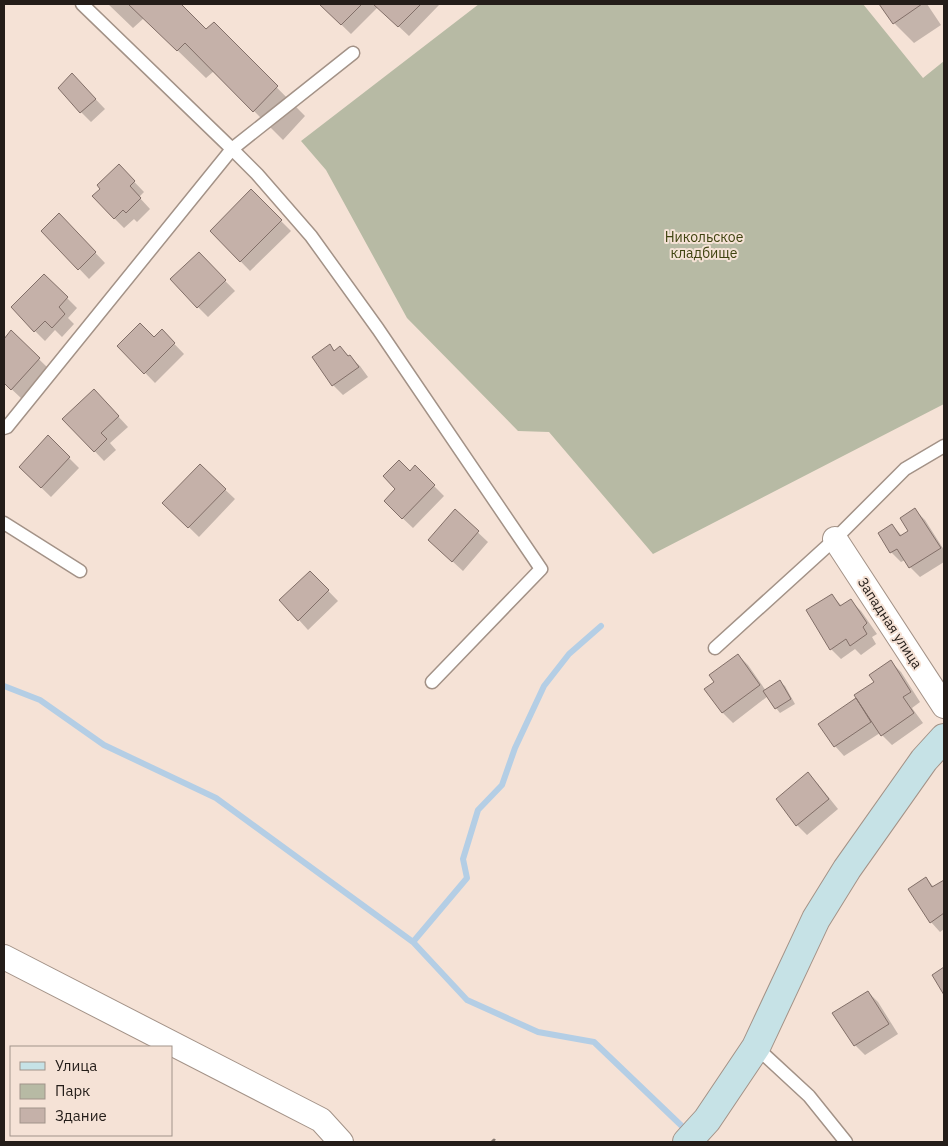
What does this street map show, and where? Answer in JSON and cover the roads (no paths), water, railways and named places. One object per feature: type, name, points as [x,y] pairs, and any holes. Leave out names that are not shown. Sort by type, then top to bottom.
[{"type":"street","name":"Западная улица","points":[[835,539],[944,706]]},
{"type":"street","points":[[687,1142],[707,1120],[756,1048],[816,919],[847,870],[918,768],[944,738]]},
{"type":"street","points":[[4,957],[321,1120],[341,1142]]},
{"type":"lane","points":[[82,4],[257,174],[311,236],[378,329],[541,569],[432,682]]},
{"type":"lane","points":[[4,428],[7,427],[232,149],[353,53]]},
{"type":"lane","points":[[715,648],[835,539],[905,469],[944,446]]},
{"type":"lane","points":[[4,523],[80,571]]},
{"type":"lane","points":[[756,1048],[809,1096],[846,1142]]},
{"type":"waterway","points":[[413,942],[467,878],[463,859],[478,810],[502,785],[515,748],[544,686],[569,654],[601,626]]},
{"type":"waterway","points":[[4,686],[40,700],[104,745],[216,798],[413,942],[467,1000],[538,1032],[594,1042],[687,1131]]},
{"type":"park label","name":"Никольское кладбище","points":[[704,246]]}]
